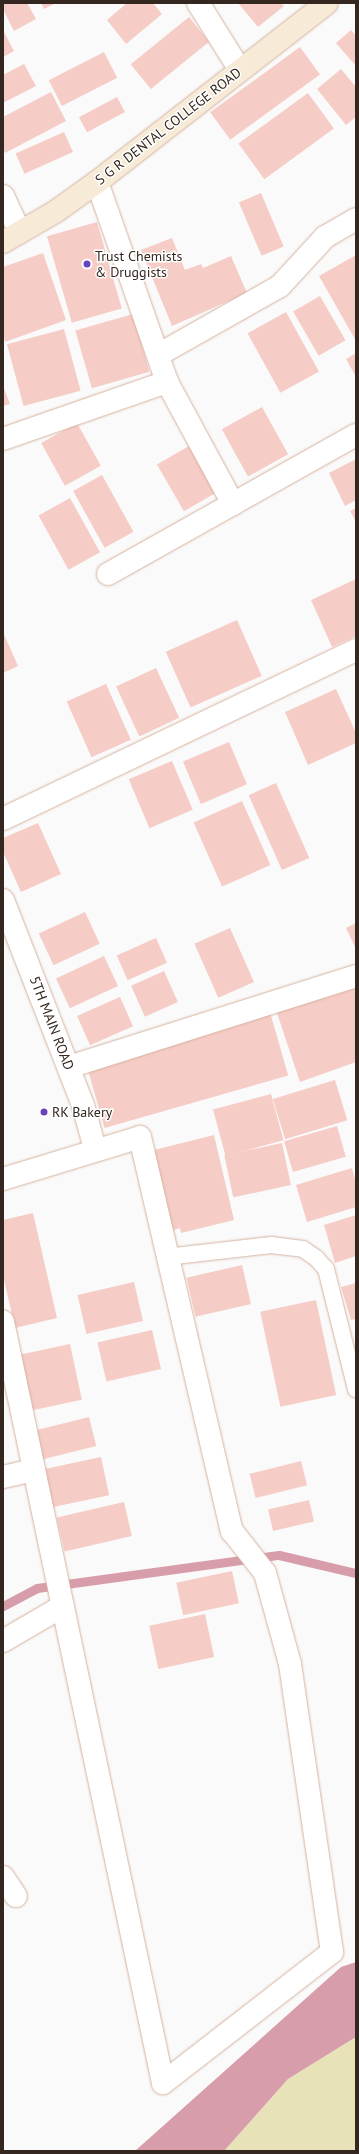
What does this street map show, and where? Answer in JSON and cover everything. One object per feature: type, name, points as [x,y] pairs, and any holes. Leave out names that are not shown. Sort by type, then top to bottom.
[{"type":"street","points":[[198,3],[240,70]]},
{"type":"street","name":"S G R DENTAL COLLEGE ROAD","points":[[12,237],[55,212],[97,182],[327,3]]},
{"type":"street","points":[[97,182],[167,382],[233,504]]},
{"type":"street","points":[[3,196],[12,237]]},
{"type":"street","points":[[158,355],[280,286],[325,237],[356,219]]},
{"type":"street","points":[[3,439],[167,382]]},
{"type":"street","points":[[108,574],[356,435]]},
{"type":"street","points":[[3,819],[356,650]]},
{"type":"street","name":"5TH MAIN ROAD","points":[[3,900],[83,1105],[95,1149]]},
{"type":"street","points":[[68,1067],[356,976]]},
{"type":"street","points":[[3,1179],[95,1149],[140,1137],[166,1257],[232,1531],[265,1573],[290,1664],[332,1952],[163,2083],[3,1322]]},
{"type":"street","points":[[3,1477],[34,1470]]},
{"type":"street","points":[[3,1641],[62,1603]]},
{"type":"street","points":[[3,1876],[16,1896]]},
{"type":"lane","points":[[166,1257],[271,1245],[303,1249],[316,1258],[326,1269],[356,1389]]},
{"type":"shaded area","points":[[356,1962],[356,2037],[288,2079],[224,2151],[135,2151],[341,1967]]},
{"type":"shaded area","points":[[356,2037],[356,2151],[224,2151],[288,2079]]},
{"type":"building","points":[[3,3],[27,3],[36,19],[14,31],[3,9]]},
{"type":"building","points":[[41,3],[56,3],[44,9]]},
{"type":"building","points":[[127,3],[153,3],[162,14],[126,44],[107,20]]},
{"type":"building","points":[[238,3],[281,3],[284,6],[258,27]]},
{"type":"building","points":[[189,17],[209,42],[151,89],[131,64]]},
{"type":"building","points":[[3,30],[14,51],[3,57]]},
{"type":"building","points":[[351,30],[356,36],[356,66],[336,43]]},
{"type":"building","points":[[300,47],[320,75],[230,140],[210,112]]},
{"type":"building","points":[[104,52],[117,78],[62,106],[49,80]]},
{"type":"building","points":[[24,64],[36,86],[3,103],[3,75]]},
{"type":"building","points":[[341,69],[356,87],[356,117],[346,125],[317,89]]},
{"type":"building","points":[[51,92],[66,121],[5,153],[3,148],[3,117]]},
{"type":"building","points":[[308,93],[334,129],[264,179],[238,144]]},
{"type":"building","points":[[117,97],[125,112],[87,132],[79,117]]},
{"type":"building","points":[[64,132],[73,152],[25,174],[16,154]]},
{"type":"building","points":[[261,193],[284,246],[262,256],[239,202]]},
{"type":"building","points":[[97,222],[122,309],[72,323],[47,236]]},
{"type":"building","points":[[172,238],[185,270],[201,264],[203,268],[231,256],[247,293],[172,326],[141,250]]},
{"type":"building","points":[[43,253],[66,320],[5,342],[3,335],[3,267]]},
{"type":"building","points":[[356,255],[356,341],[319,276]]},
{"type":"building","points":[[320,296],[346,340],[319,356],[293,312]]},
{"type":"building","points":[[286,312],[319,371],[280,393],[248,333]]},
{"type":"building","points":[[133,314],[150,372],[92,388],[75,331]]},
{"type":"building","points":[[64,329],[81,391],[24,406],[7,344]]},
{"type":"building","points":[[356,353],[356,377],[346,359]]},
{"type":"building","points":[[3,386],[10,404],[3,406]]},
{"type":"building","points":[[262,407],[288,454],[248,477],[222,429]]},
{"type":"building","points":[[77,423],[101,466],[65,486],[41,443]]},
{"type":"building","points":[[189,446],[216,493],[184,511],[157,464]]},
{"type":"building","points":[[356,459],[356,500],[345,506],[329,473]]},
{"type":"building","points":[[102,475],[134,532],[105,548],[73,491]]},
{"type":"building","points":[[70,498],[100,552],[69,570],[39,515]]},
{"type":"building","points":[[356,508],[356,522],[350,511]]},
{"type":"building","points":[[356,579],[356,636],[332,647],[311,600]]},
{"type":"building","points":[[237,620],[262,676],[191,707],[166,652]]},
{"type":"building","points":[[3,632],[18,666],[3,673]]},
{"type":"building","points":[[156,668],[179,718],[139,736],[116,687]]},
{"type":"building","points":[[106,684],[131,740],[92,757],[67,701]]},
{"type":"building","points":[[336,689],[356,733],[356,743],[308,765],[285,712]]},
{"type":"building","points":[[229,742],[247,784],[201,804],[183,762]]},
{"type":"building","points":[[172,761],[193,810],[149,828],[129,779]]},
{"type":"building","points":[[276,783],[309,858],[282,870],[249,795]]},
{"type":"building","points":[[242,801],[270,865],[222,887],[194,823]]},
{"type":"building","points":[[38,823],[61,874],[21,892],[3,852],[3,838]]},
{"type":"building","points":[[85,912],[100,944],[54,965],[39,934]]},
{"type":"building","points":[[356,923],[356,949],[346,928]]},
{"type":"building","points":[[230,928],[254,982],[218,998],[194,944]]},
{"type":"building","points":[[156,938],[167,963],[128,980],[117,955]]},
{"type":"building","points":[[104,956],[118,986],[70,1008],[56,978]]},
{"type":"building","points":[[164,971],[178,1002],[145,1017],[131,986]]},
{"type":"building","points":[[356,982],[356,1062],[300,1082],[276,1010]]},
{"type":"building","points":[[120,997],[133,1026],[90,1045],[77,1016]]},
{"type":"building","points":[[270,1012],[288,1075],[105,1128],[86,1065]]},
{"type":"building","points":[[335,1080],[347,1120],[285,1139],[273,1099]]},
{"type":"building","points":[[271,1094],[283,1140],[225,1156],[213,1110]]},
{"type":"building","points":[[337,1126],[346,1157],[293,1172],[284,1141]]},
{"type":"building","points":[[214,1135],[234,1220],[181,1233],[180,1228],[170,1231],[150,1151]]},
{"type":"building","points":[[282,1143],[291,1185],[233,1197],[224,1155]]},
{"type":"building","points":[[352,1168],[356,1183],[356,1207],[307,1222],[296,1185]]},
{"type":"building","points":[[33,1213],[57,1318],[15,1328],[3,1275],[3,1220]]},
{"type":"building","points":[[356,1215],[356,1256],[335,1263],[324,1225]]},
{"type":"building","points":[[242,1265],[251,1304],[195,1317],[186,1278]]},
{"type":"building","points":[[134,1282],[143,1321],[86,1334],[77,1295]]},
{"type":"building","points":[[356,1283],[356,1319],[351,1320],[341,1287]]},
{"type":"building","points":[[316,1300],[336,1395],[280,1407],[260,1312]]},
{"type":"building","points":[[152,1330],[161,1369],[106,1382],[97,1343]]},
{"type":"building","points":[[70,1344],[82,1400],[23,1412],[11,1356]]},
{"type":"building","points":[[89,1417],[96,1446],[35,1461],[28,1432]]},
{"type":"building","points":[[101,1457],[109,1495],[48,1508],[40,1470]]},
{"type":"building","points":[[301,1461],[307,1485],[256,1498],[250,1474]]},
{"type":"building","points":[[309,1500],[314,1521],[273,1531],[268,1509]]},
{"type":"building","points":[[124,1502],[132,1536],[65,1552],[57,1518]]},
{"type":"building","points":[[232,1571],[239,1603],[183,1615],[176,1583]]},
{"type":"building","points":[[205,1614],[214,1657],[158,1669],[149,1626]]},
{"type":"waterway","points":[[3,1606],[37,1588],[279,1555],[356,1573]]},
{"type":"place","name":"Trust Chemists & Druggists","points":[[87,264]]},
{"type":"place","name":"RK Bakery","points":[[44,1112]]}]
